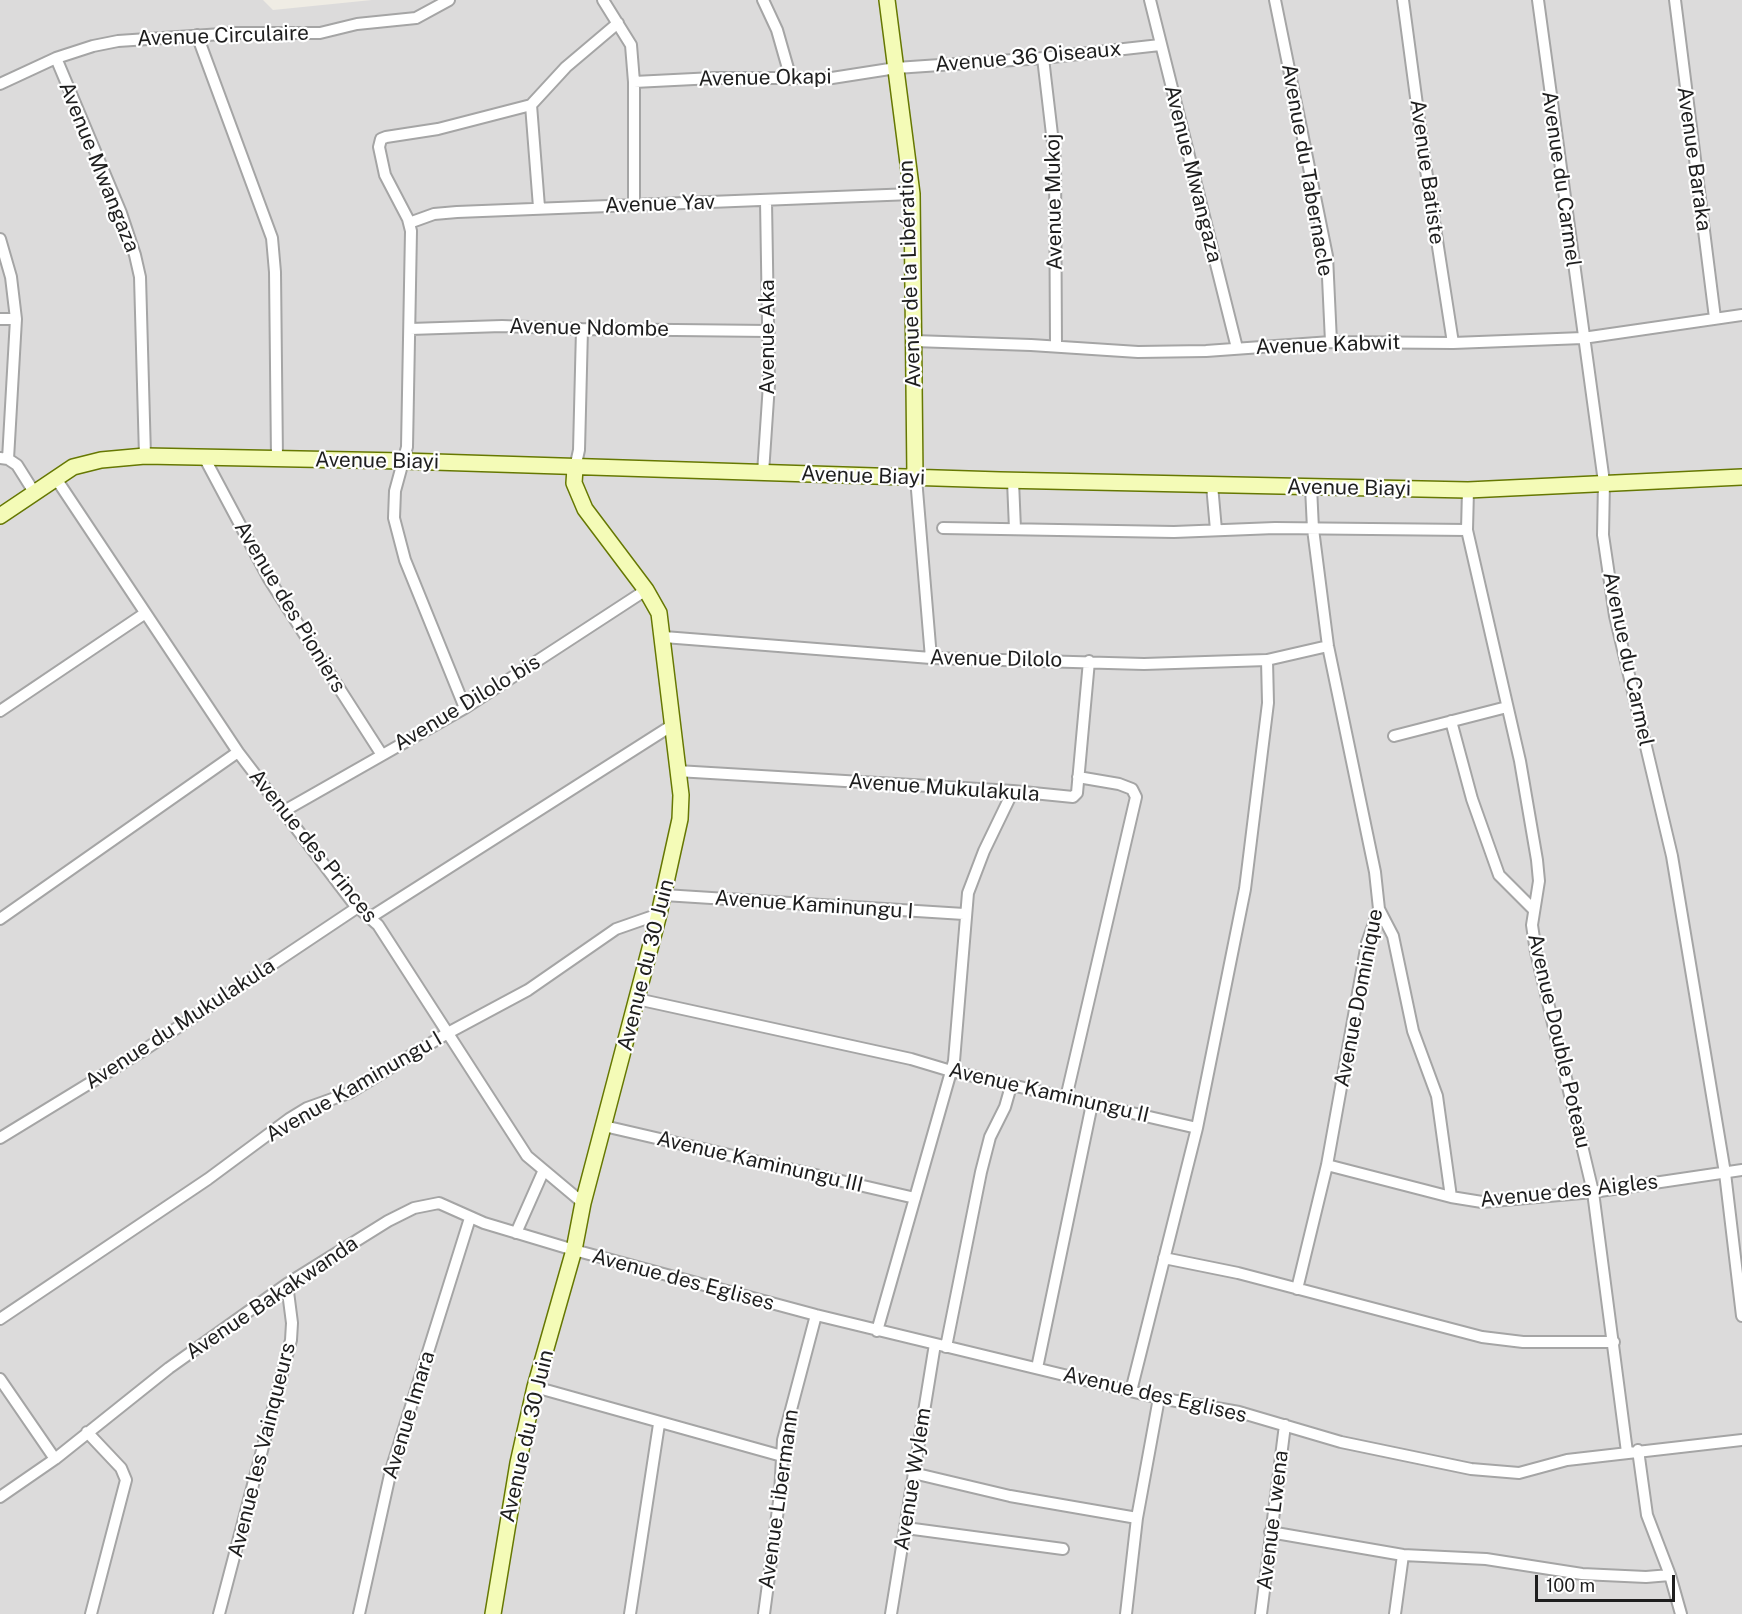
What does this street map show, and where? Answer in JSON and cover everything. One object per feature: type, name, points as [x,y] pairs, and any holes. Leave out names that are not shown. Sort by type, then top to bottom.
[{"type":"street","name":"Avenue Circulaire","points":[[0,84],[56,58],[118,41],[329,32],[357,24],[416,18],[449,0]]},
{"type":"street","points":[[603,0],[630,42],[634,82],[634,205]]},
{"type":"street","points":[[763,0],[777,30],[791,79]]},
{"type":"street","name":"Avenue de la Libération","points":[[887,0],[912,194],[915,478]]},
{"type":"street","name":"Avenue Mwangaza","points":[[1150,0],[1237,348]]},
{"type":"street","name":"Avenue du Tabernacle","points":[[1275,0],[1302,144],[1324,235],[1331,342]]},
{"type":"street","name":"Avenue Batiste","points":[[1403,0],[1453,343]]},
{"type":"street","name":"Avenue du Carmel","points":[[1538,0],[1604,482],[1603,535],[1615,616],[1672,856],[1725,1173],[1742,1316]]},
{"type":"street","name":"Avenue Baraka","points":[[1675,0],[1715,318]]},
{"type":"street","points":[[465,708],[444,663],[398,539],[394,501],[407,447],[410,329],[409,223],[385,175],[379,154],[381,139],[438,129],[531,105],[566,67],[618,23]]},
{"type":"street","points":[[197,36],[272,238],[275,272],[277,459]]},
{"type":"street","name":"Avenue 36 Oiseaux","points":[[896,68],[1043,58],[1160,45]]},
{"type":"street","name":"Avenue Mwangaza","points":[[56,58],[121,213],[137,266],[145,456]]},
{"type":"street","name":"Avenue Mukoj","points":[[1043,58],[1055,160],[1056,346]]},
{"type":"street","name":"Avenue Okapi","points":[[634,82],[705,78],[791,79],[851,76],[896,68]]},
{"type":"street","points":[[531,105],[539,207]]},
{"type":"street","name":"Avenue Yav","points":[[409,223],[434,214],[539,207],[766,201],[912,194]]},
{"type":"street","name":"Avenue Aka","points":[[763,473],[768,415],[769,331],[766,201]]},
{"type":"street","points":[[0,239],[16,319],[4,459],[21,470],[34,492]]},
{"type":"street","name":"Avenue Kabwit","points":[[914,341],[1056,346],[1138,352],[1331,342],[1453,343],[1583,338],[1742,315]]},
{"type":"street","points":[[0,319],[16,319]]},
{"type":"street","name":"Avenue Ndombe","points":[[410,329],[502,326],[769,331]]},
{"type":"street","name":"Avenue du 30 Juin","points":[[493,1614],[512,1494],[536,1387],[574,1250],[583,1203],[664,895],[680,819],[678,771],[671,726],[664,638],[659,613],[646,590],[585,509],[574,483],[579,450],[582,329]]},
{"type":"street","name":"Avenue Biayi","points":[[0,516],[73,467],[94,461],[145,456],[403,461],[1013,481],[1468,490],[1742,477]]},
{"type":"street","name":"Avenue des Pioniers","points":[[204,457],[269,579],[382,755]]},
{"type":"street","name":"Avenue des Princes","points":[[55,477],[144,614],[238,752],[358,907],[371,917],[514,1138],[543,1172],[583,1203]]},
{"type":"street","points":[[915,478],[931,658]]},
{"type":"street","points":[[1013,481],[1015,529]]},
{"type":"street","points":[[1212,485],[1216,530]]},
{"type":"street","name":"Avenue Dominique","points":[[1297,1289],[1327,1166],[1366,943],[1379,909],[1375,872],[1328,646],[1313,528],[1311,487]]},
{"type":"street","name":"Avenue Double Poteau","points":[[1468,490],[1467,530],[1520,761],[1537,860],[1539,881],[1532,925],[1536,952],[1593,1192],[1614,1342],[1647,1515],[1670,1575],[1681,1614]]},
{"type":"street","points":[[943,528],[1467,530]]},
{"type":"street","name":"Avenue Dilolo bis","points":[[285,810],[465,708],[646,590]]},
{"type":"street","points":[[0,711],[144,614]]},
{"type":"street","name":"Avenue Dilolo","points":[[664,638],[931,658],[1193,664],[1267,660],[1328,646]]},
{"type":"street","points":[[1131,1391],[1197,1128],[1245,889],[1268,704],[1267,660]]},
{"type":"street","name":"Avenue Mukulakula","points":[[678,771],[1013,791],[1072,797],[1077,793],[1089,661]]},
{"type":"street","points":[[1394,736],[1507,707]]},
{"type":"street","points":[[1451,721],[1472,799],[1499,875],[1534,910]]},
{"type":"street","points":[[371,917],[671,726]]},
{"type":"street","points":[[0,919],[238,752]]},
{"type":"street","points":[[1066,1098],[1136,797],[1132,789],[1119,783],[1078,777]]},
{"type":"street","points":[[877,1330],[951,1071],[955,1050],[964,914],[971,881],[1013,791]]},
{"type":"street","name":"Avenue Kaminungu I","points":[[664,895],[964,914]]},
{"type":"street","name":"Avenue du Mukulakula","points":[[0,1137],[144,1050],[358,907]]},
{"type":"street","points":[[1379,909],[1393,936],[1413,1031],[1437,1096],[1451,1197]]},
{"type":"street","name":"Avenue Kaminungu I","points":[[0,1319],[208,1179],[289,1119],[307,1108],[349,1093],[446,1034],[528,990],[616,929],[659,914]]},
{"type":"street","name":"Avenue Kaminungu II","points":[[637,999],[911,1059],[1011,1086],[1197,1128]]},
{"type":"street","name":"Avenue Wylem","points":[[891,1614],[913,1473],[941,1345],[990,1137],[1005,1107],[1011,1086]]},
{"type":"street","points":[[1037,1368],[1092,1104]]},
{"type":"street","name":"Avenue Kaminungu III","points":[[604,1126],[915,1198]]},
{"type":"street","name":"Avenue des Aigles","points":[[1327,1166],[1451,1197],[1499,1202],[1593,1192],[1742,1170]]},
{"type":"street","points":[[516,1233],[543,1172]]},
{"type":"street","name":"Avenue Bakakwanda","points":[[0,1497],[55,1459],[169,1368],[287,1284],[355,1240],[414,1208],[439,1203],[470,1218],[574,1250]]},
{"type":"street","name":"Avenue Imara","points":[[359,1614],[392,1470],[470,1218]]},
{"type":"street","name":"Avenue des Eglises","points":[[574,1250],[816,1315],[1159,1398],[1230,1411],[1352,1444],[1504,1474],[1527,1472],[1567,1460],[1742,1440]]},
{"type":"street","points":[[1164,1258],[1297,1289],[1482,1337],[1523,1342],[1614,1342]]},
{"type":"street","name":"Avenue les Vainqueurs","points":[[220,1614],[291,1340],[292,1323],[287,1284]]},
{"type":"street","name":"Avenue Libermann","points":[[764,1614],[788,1418],[816,1315]]},
{"type":"street","points":[[0,1379],[55,1459]]},
{"type":"street","points":[[536,1387],[659,1424],[782,1456]]},
{"type":"street","points":[[1126,1614],[1137,1518],[1159,1398]]},
{"type":"street","points":[[630,1614],[659,1424]]},
{"type":"street","name":"Avenue Lwena","points":[[1261,1614],[1285,1425]]},
{"type":"street","points":[[87,1432],[121,1468],[126,1480],[91,1614]]},
{"type":"street","points":[[913,1473],[1010,1496],[1137,1518]]},
{"type":"street","points":[[906,1528],[1063,1549]]},
{"type":"street","points":[[1270,1532],[1403,1555],[1486,1559],[1582,1574],[1646,1577],[1670,1575]]},
{"type":"street","points":[[1395,1614],[1403,1555]]},
{"type":"shaded area","points":[[0,0],[263,0],[273,10],[372,0],[1742,0],[1742,1614],[0,1614]]}]
